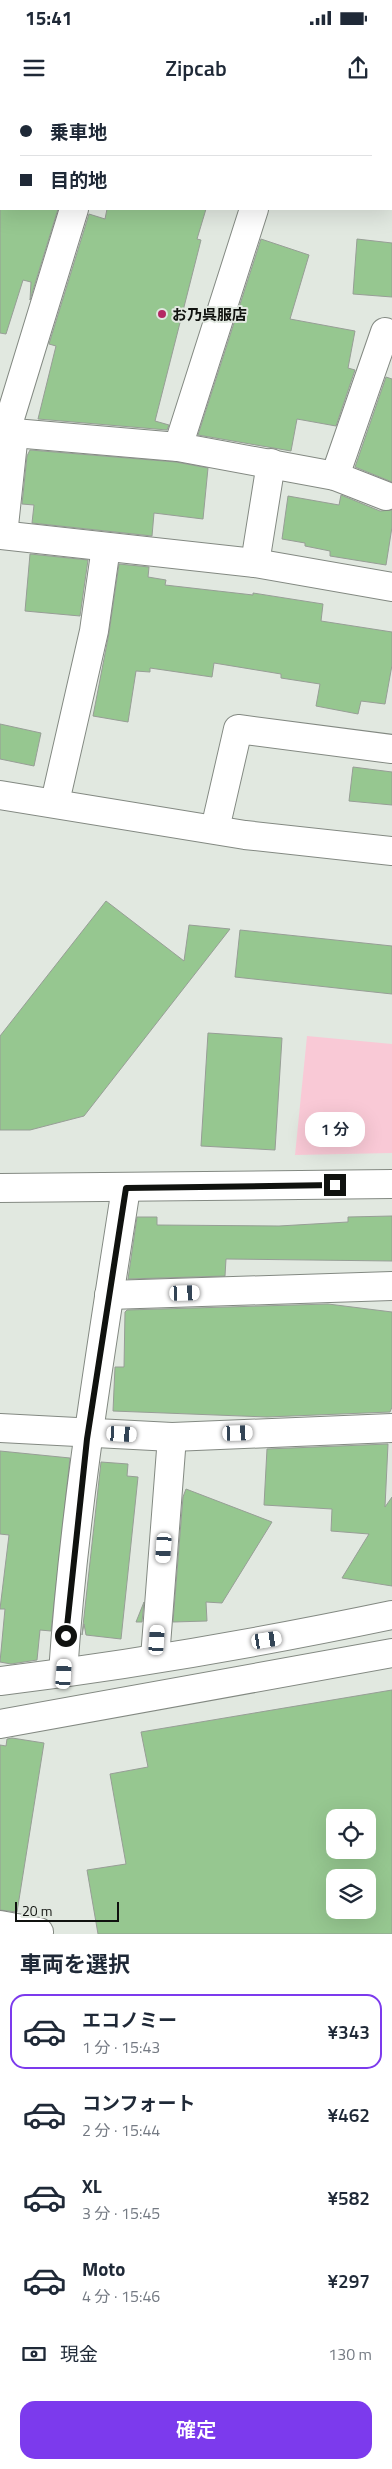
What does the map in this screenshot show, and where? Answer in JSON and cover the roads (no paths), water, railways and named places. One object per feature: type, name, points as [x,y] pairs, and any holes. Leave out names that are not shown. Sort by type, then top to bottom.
[{"type":"street","points":[[74,210],[7,429],[2,535],[255,563],[392,588]]},
{"type":"street","points":[[178,447],[254,210]]},
{"type":"street","points":[[335,476],[384,332]]},
{"type":"street","points":[[7,429],[178,447],[271,463],[335,476],[386,496]]},
{"type":"street","points":[[255,563],[271,463]]},
{"type":"street","points":[[55,802],[94,631],[106,547]]},
{"type":"street","points":[[215,829],[238,729],[392,749]]},
{"type":"street","points":[[0,795],[55,802],[245,835],[392,851]]},
{"type":"street","points":[[0,1188],[392,1184]]},
{"type":"street","points":[[64,1674],[68,1598],[88,1433],[126,1188]]},
{"type":"street","points":[[109,1295],[392,1286]]},
{"type":"street","points":[[0,1428],[172,1437],[392,1428]]},
{"type":"street","points":[[155,1658],[172,1437]]},
{"type":"street","points":[[0,1681],[64,1674],[304,1634],[392,1615]]},
{"type":"street","points":[[0,1724],[392,1653]]},
{"type":"street","points":[[0,1925],[39,1932]]},
{"type":"place","name":"お乃呉服店","points":[[162,314]]}]
